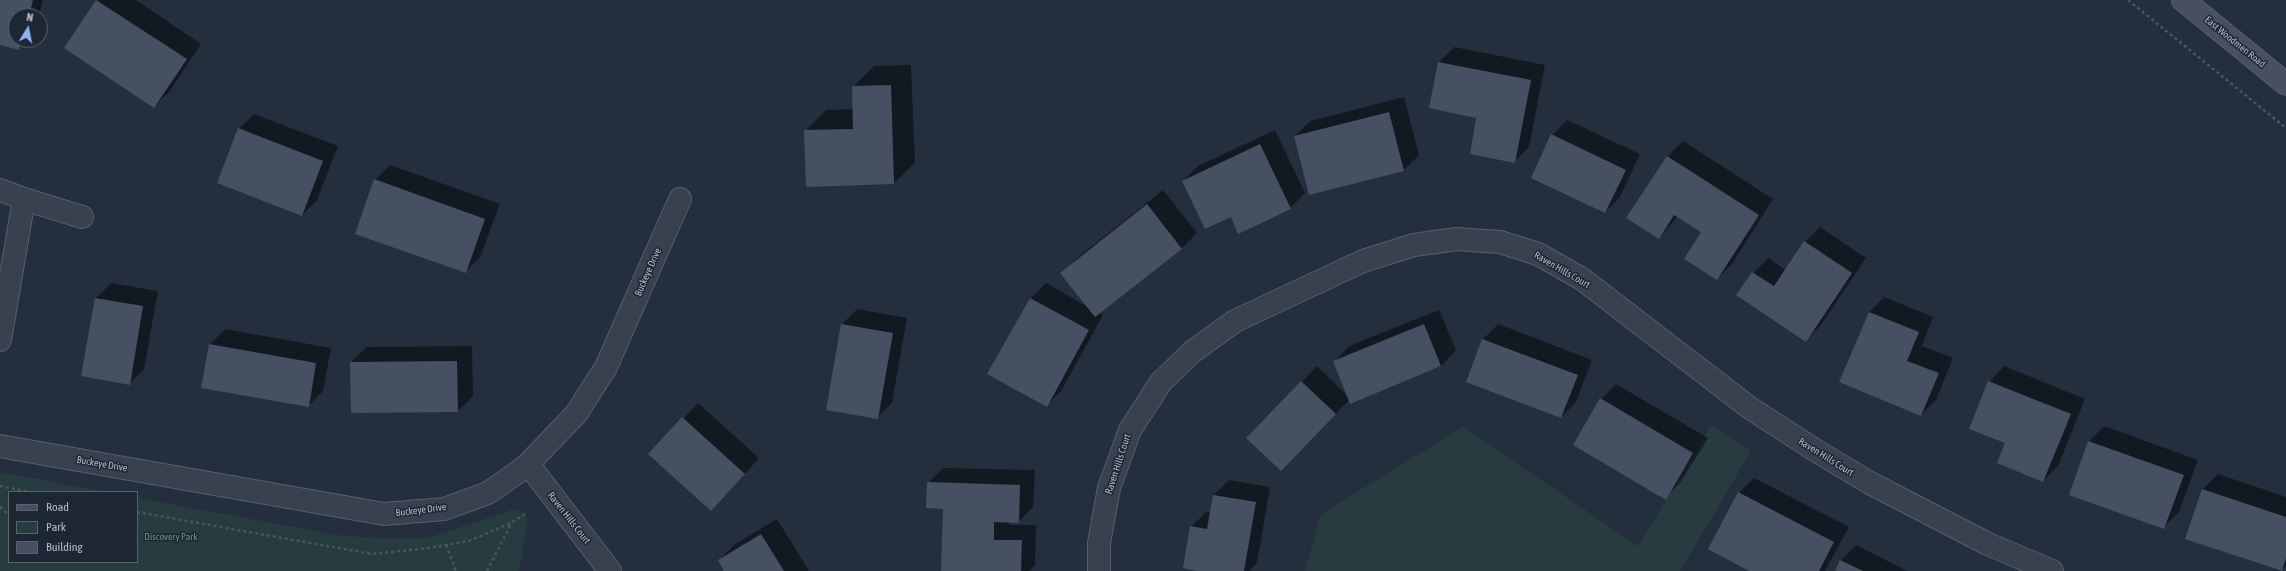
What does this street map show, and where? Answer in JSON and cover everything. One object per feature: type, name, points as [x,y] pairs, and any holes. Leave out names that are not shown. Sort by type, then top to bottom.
[{"type":"main road","name":"East Woodmen Road","points":[[2183,0],[2286,84]]},
{"type":"street","points":[[0,190],[82,217]]},
{"type":"street","name":"Buckeye Drive","points":[[0,446],[384,514],[444,509],[488,493],[528,464],[576,414],[606,367],[680,198]]},
{"type":"street","points":[[0,340],[24,199]]},
{"type":"street","name":"Raven Hills Court","points":[[1099,571],[1099,543],[1109,488],[1130,430],[1161,382],[1192,352],[1235,321],[1363,261],[1414,245],[1457,239],[1500,242],[1538,254],[1582,279],[1750,408],[1815,450],[1870,483],[1974,537],[2052,571]]},
{"type":"street","name":"Raven Hills Court","points":[[528,464],[610,571]]},
{"type":"path","points":[[2128,0],[2286,128]]},
{"type":"path","points":[[0,486],[25,491]]},
{"type":"path","points":[[0,507],[8,514]]},
{"type":"path","points":[[138,512],[372,554],[429,548],[469,541],[511,523],[528,512]]},
{"type":"path","points":[[487,571],[511,523]]},
{"type":"path","points":[[446,545],[456,571]]},
{"type":"green space","points":[[1711,425],[1751,451],[1680,571],[1305,571],[1321,514],[1463,427],[1638,546]]},
{"type":"green space","name":"Discovery Park","points":[[0,472],[102,491],[8,491],[8,563],[138,563],[138,498],[337,535],[386,539],[428,538],[512,510],[523,512],[528,520],[519,571],[0,571]]},
{"type":"building","points":[[0,0],[33,0],[31,8],[8,8],[8,47],[0,45]]},
{"type":"building","points":[[96,0],[187,59],[154,108],[64,48]]},
{"type":"building","points":[[1438,62],[1531,80],[1515,163],[1470,154],[1476,118],[1429,108]]},
{"type":"building","points":[[891,85],[894,184],[806,187],[804,130],[853,129],[852,86]]},
{"type":"building","points":[[1389,112],[1404,171],[1309,195],[1294,136]]},
{"type":"building","points":[[238,128],[323,161],[302,216],[217,183]]},
{"type":"building","points":[[1551,134],[1626,170],[1605,213],[1531,178]]},
{"type":"building","points":[[1260,144],[1291,209],[1238,234],[1231,217],[1205,229],[1182,181]]},
{"type":"building","points":[[1667,156],[1759,215],[1717,280],[1684,259],[1701,232],[1674,215],[1659,239],[1626,218]]},
{"type":"building","points":[[374,179],[485,219],[466,273],[355,234]]},
{"type":"building","points":[[1147,204],[1182,249],[1095,317],[1060,273]]},
{"type":"building","points":[[1804,241],[1852,273],[1806,342],[1736,295],[1752,272],[1774,286]]},
{"type":"building","points":[[95,298],[143,306],[130,385],[81,376]]},
{"type":"building","points":[[1030,298],[1089,330],[1047,407],[987,374]]},
{"type":"building","points":[[1869,312],[1919,332],[1907,361],[1939,373],[1921,416],[1839,382]]},
{"type":"building","points":[[841,324],[893,333],[878,419],[826,410]]},
{"type":"building","points":[[1424,324],[1441,366],[1350,404],[1333,361]]},
{"type":"building","points":[[1482,339],[1578,375],[1561,418],[1466,382]]},
{"type":"building","points":[[209,344],[316,363],[309,407],[201,388]]},
{"type":"building","points":[[457,361],[458,412],[351,413],[350,362]]},
{"type":"building","points":[[1301,381],[1336,414],[1281,471],[1246,438]]},
{"type":"building","points":[[1988,381],[2071,414],[2043,482],[1997,463],[2005,443],[1969,429]]},
{"type":"building","points":[[1600,398],[1693,453],[1666,500],[1573,445]]},
{"type":"building","points":[[682,417],[745,474],[711,511],[648,454]]},
{"type":"building","points":[[2088,441],[2184,475],[2164,529],[2069,495]]},
{"type":"building","points":[[927,482],[1020,485],[1019,523],[994,522],[994,540],[1022,540],[1021,571],[941,571],[943,509],[926,508]]},
{"type":"building","points":[[2202,489],[2286,517],[2286,558],[2282,571],[2185,539]]},
{"type":"building","points":[[1738,492],[1834,542],[1819,571],[1749,571],[1708,549]]},
{"type":"building","points":[[1213,495],[1256,502],[1244,571],[1197,571],[1183,568],[1190,526],[1207,529]]},
{"type":"building","points":[[761,534],[784,571],[724,571],[718,560]]},
{"type":"building","points":[[1840,560],[1863,571],[1835,571]]}]
